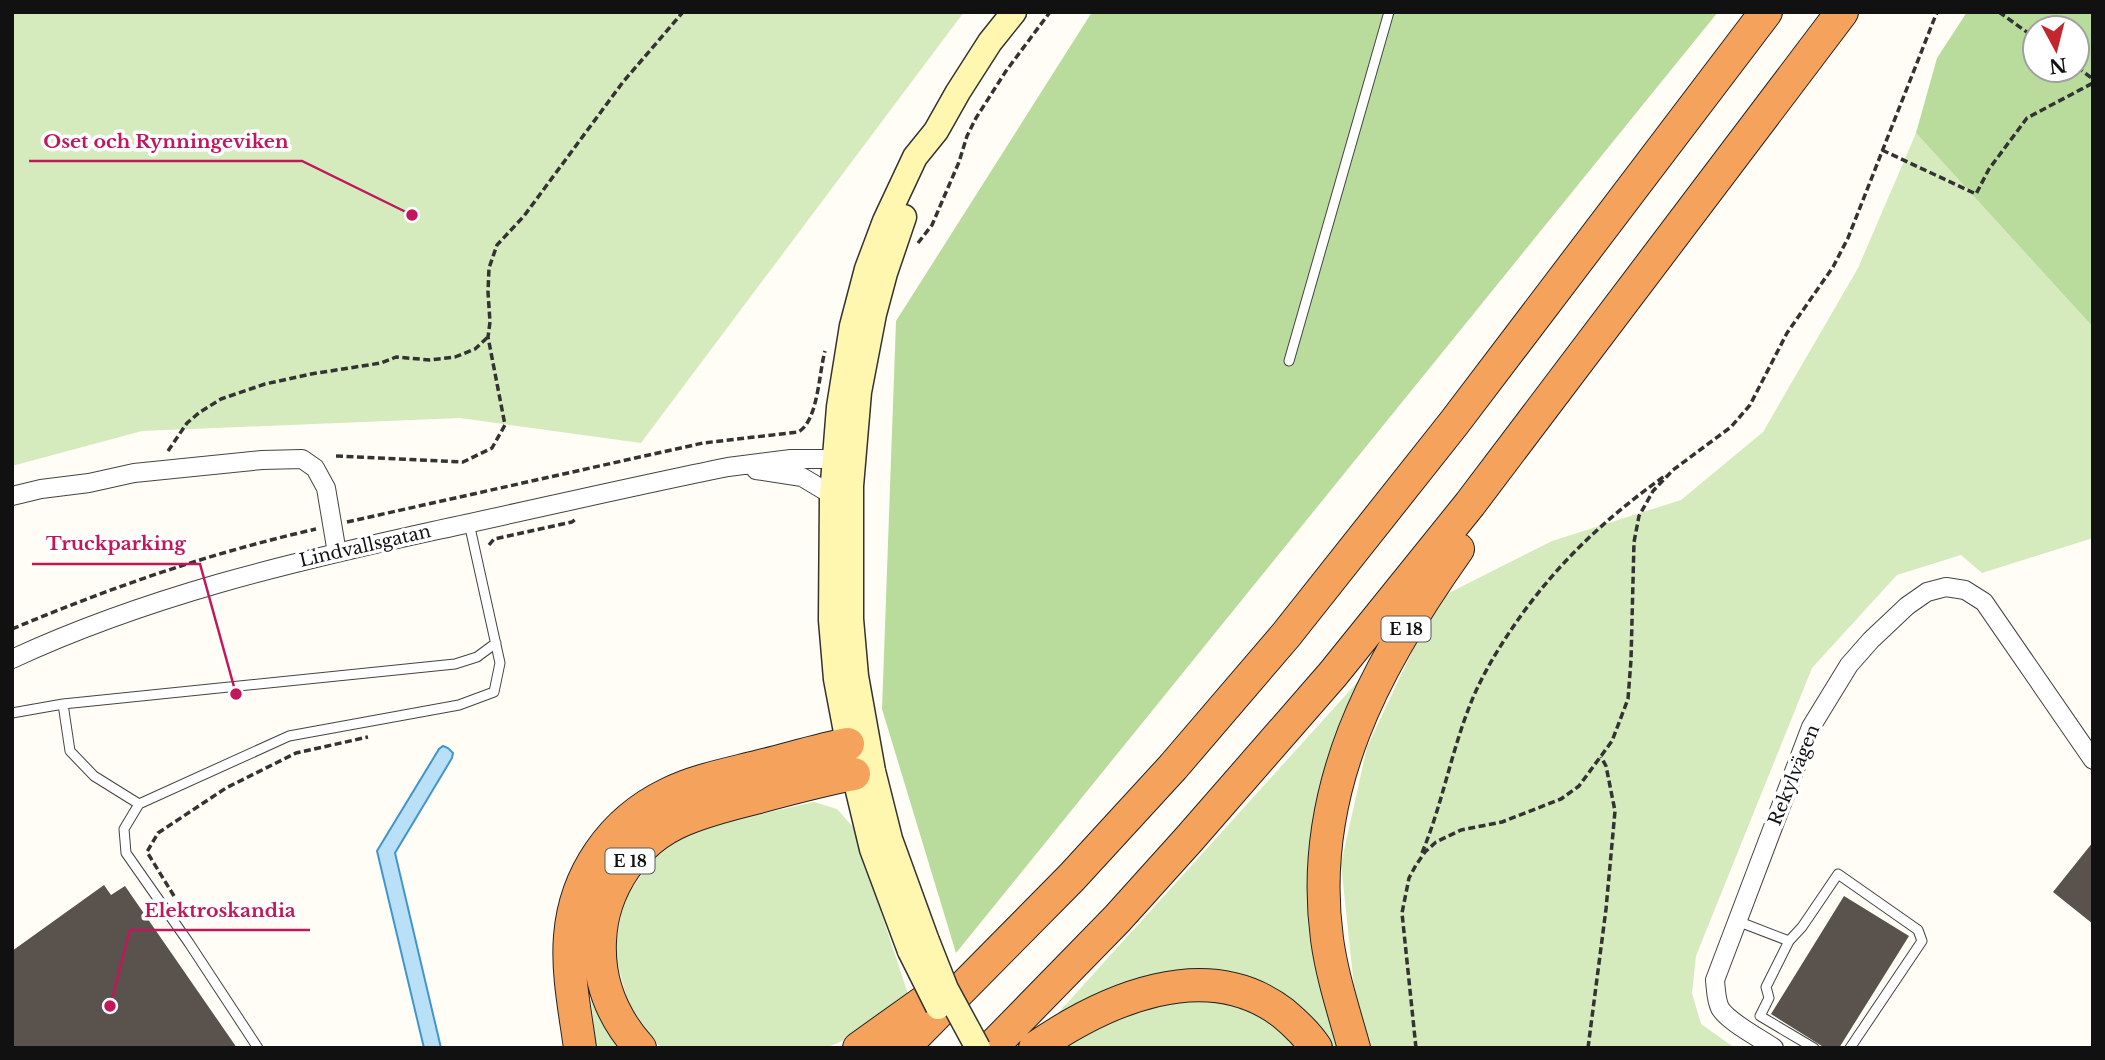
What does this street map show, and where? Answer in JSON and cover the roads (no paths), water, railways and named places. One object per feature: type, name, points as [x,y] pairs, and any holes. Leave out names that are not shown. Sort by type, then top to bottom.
[{"type":"highway","points":[[903,1048],[1081,867],[1173,767],[1286,635],[1454,423],[1766,12]]},
{"type":"highway","name":"E 18","points":[[991,1048],[1191,838],[1333,674],[1469,504],[1842,12]]},
{"type":"highway","name":"E 18","points":[[1354,1048],[1331,965],[1324,883],[1327,829],[1332,802],[1356,723],[1380,674],[1422,603],[1525,446],[1650,265]]},
{"type":"highway","name":"E 18","points":[[580,1048],[569,937],[581,886],[607,841],[625,822],[669,793],[694,784],[857,742]]},
{"type":"highway","name":"E 18","points":[[640,1048],[613,1011],[603,984],[599,957],[600,929],[607,901],[619,876],[636,853],[681,820],[781,791],[864,773]]},
{"type":"highway","points":[[1035,1048],[1112,1005],[1164,988],[1192,984],[1220,986],[1247,993],[1272,1005],[1295,1022],[1316,1048]]},
{"type":"highway","points":[[859,1048],[922,1003],[954,997]]},
{"type":"street","points":[[959,1048],[919,946],[890,839],[864,773],[857,742],[836,679],[831,620],[832,495],[844,459],[874,314],[902,222],[936,131],[990,42],[1014,12]]},
{"type":"street","points":[[12,496],[134,473],[262,460],[302,459],[315,468],[326,488],[337,553]]},
{"type":"street","name":"Lindvallsgatan","points":[[12,659],[116,616],[240,576],[728,467],[791,459],[844,459]]},
{"type":"street","points":[[844,459],[850,486],[851,619],[856,676],[857,742]]},
{"type":"street","name":"Lindvallsgatan","points":[[728,467],[802,477],[832,495]]},
{"type":"street","name":"Rekylvägen","points":[[1774,1048],[1721,1010],[1715,981],[1811,727],[1849,665],[1907,606],[1927,592],[1946,587],[1965,590],[1984,602],[2093,760]]},
{"type":"street","points":[[919,946],[978,1048]]},
{"type":"lane","points":[[1289,361],[1389,12]]},
{"type":"lane","points":[[258,1048],[126,853],[124,829],[139,804],[289,736],[459,705],[494,692],[499,663],[469,523]]},
{"type":"lane","points":[[12,713],[63,704],[455,664],[477,657],[496,643]]},
{"type":"lane","points":[[63,704],[70,751],[94,776],[139,804]]},
{"type":"lane","points":[[1814,1048],[1760,1016],[1769,998],[1766,987],[1789,941],[1802,927],[1838,874],[1918,930],[1922,941],[1850,1048]]},
{"type":"lane","points":[[1737,921],[1789,941]]},
{"type":"water","points":[[443,746],[453,753],[452,758],[395,853],[441,1048],[424,1048],[377,851]]},
{"type":"place","name":"Oset och Rynningeviken","points":[[412,215]]},
{"type":"place","name":"Truckparking","points":[[236,694]]},
{"type":"place","name":"Elektroskandia","points":[[110,1006]]}]
